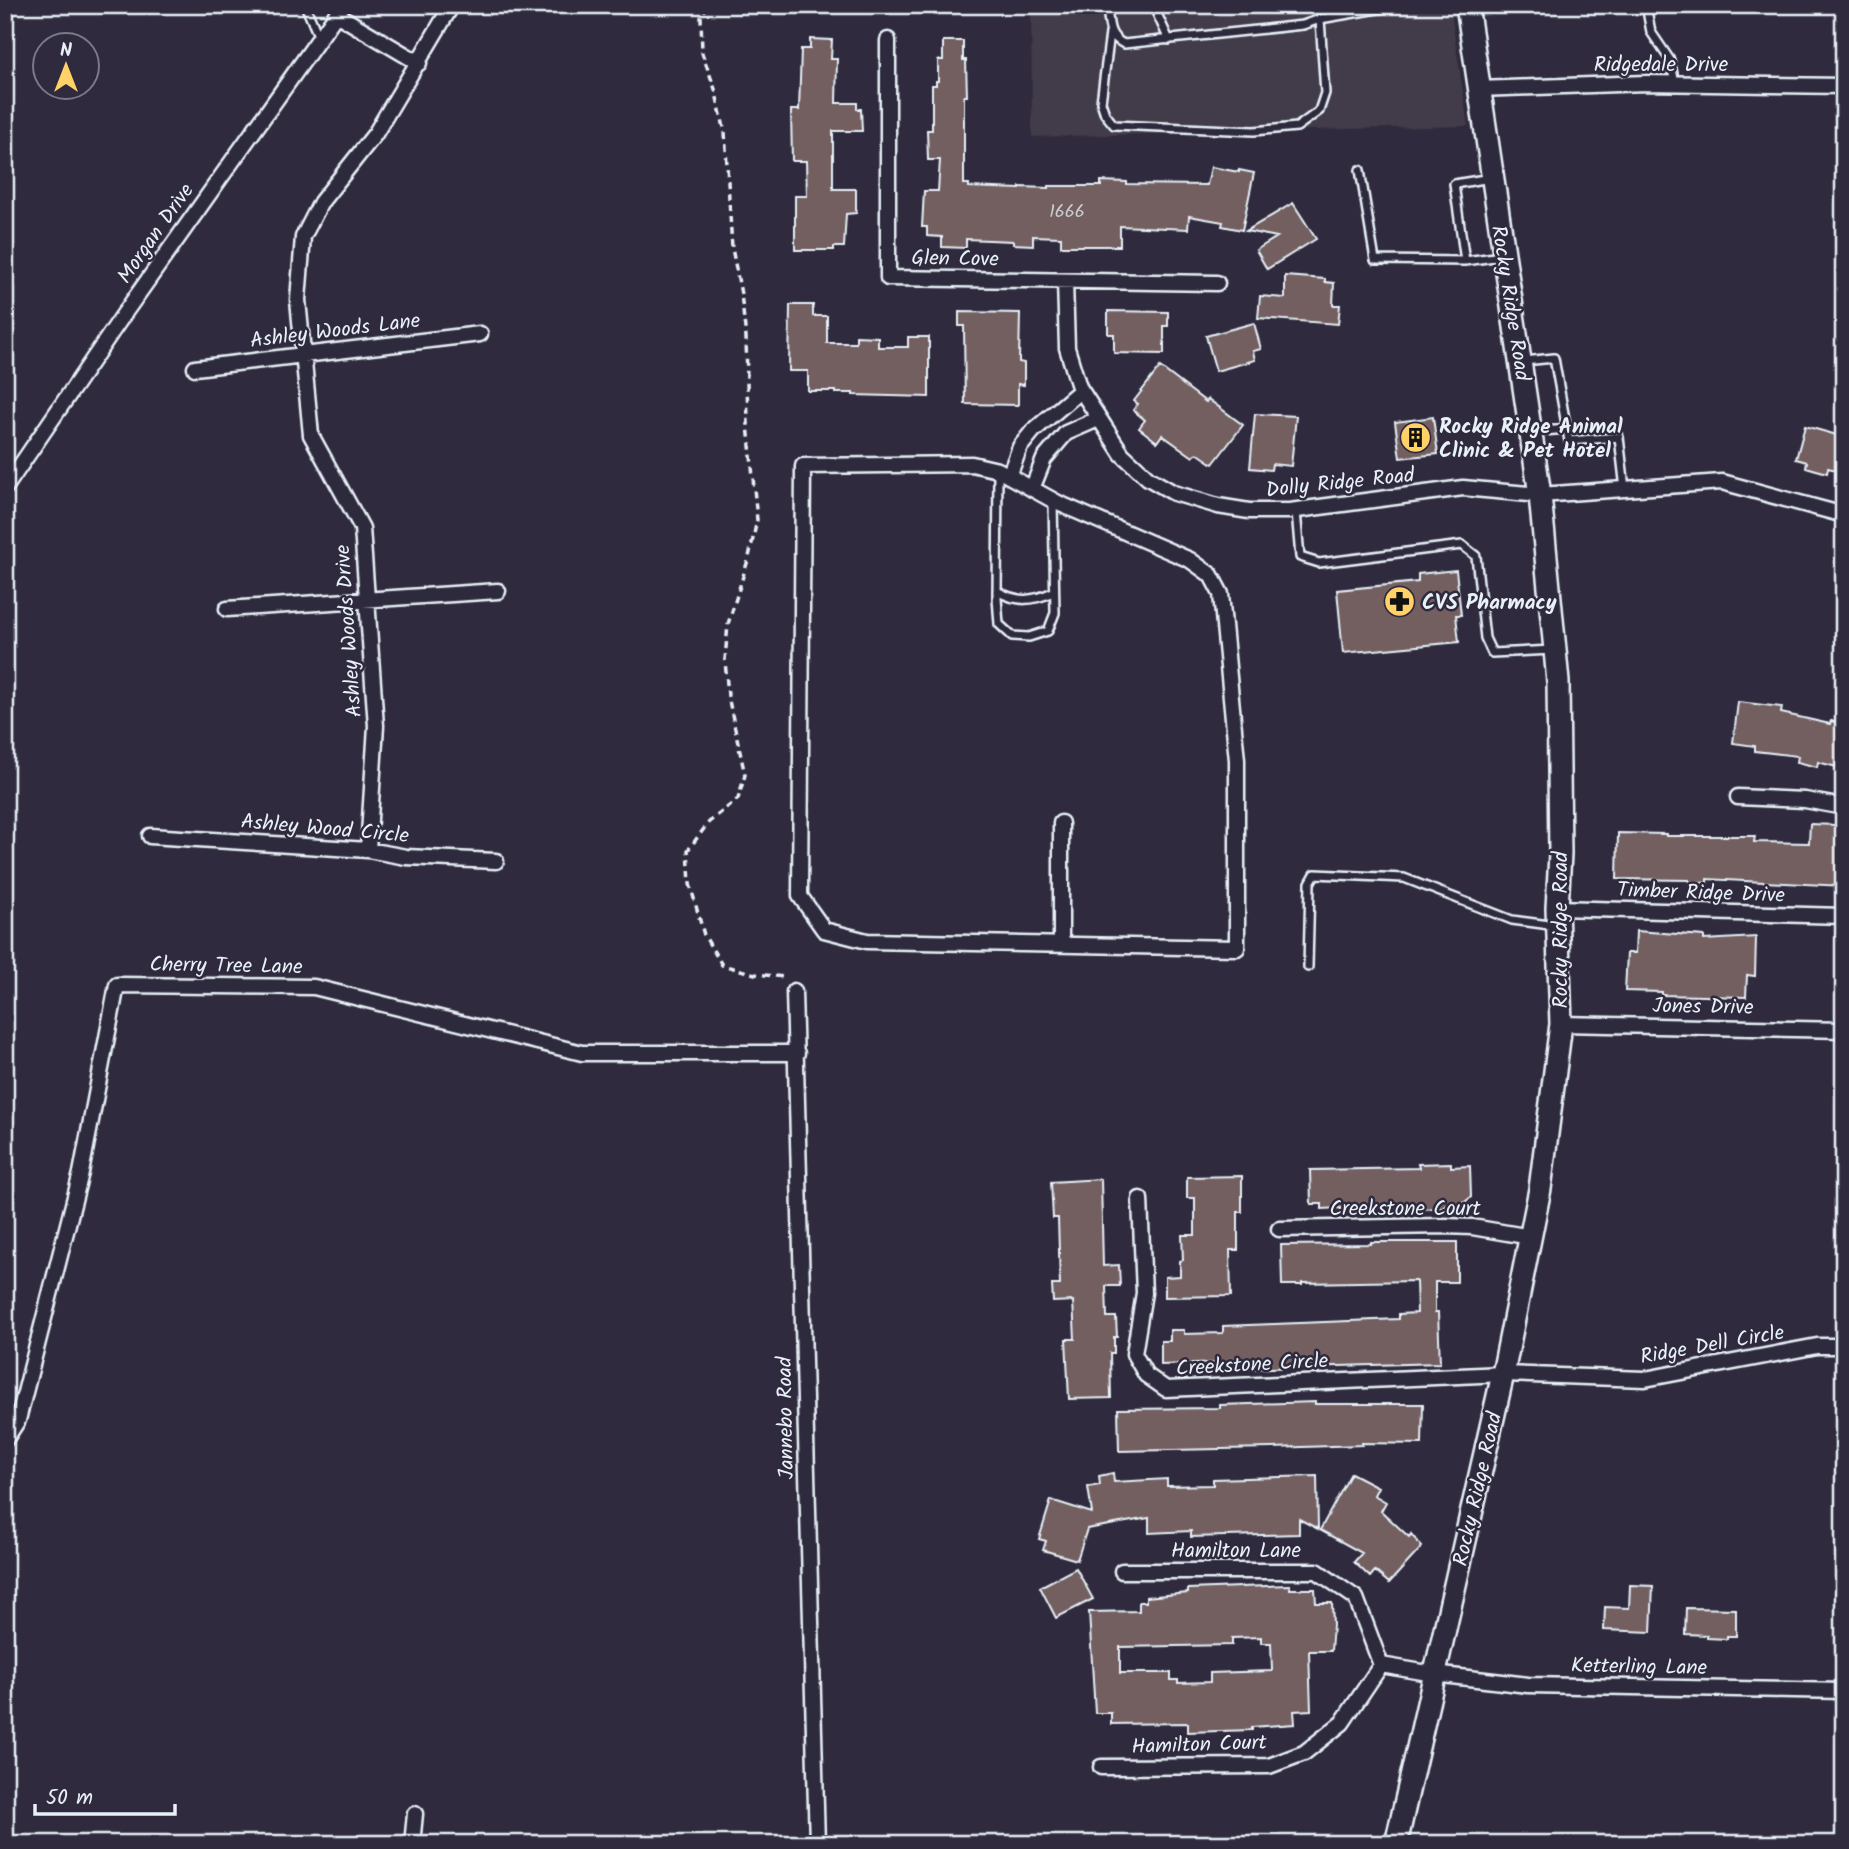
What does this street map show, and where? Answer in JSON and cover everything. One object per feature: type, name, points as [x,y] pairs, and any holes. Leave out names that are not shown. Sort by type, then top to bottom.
[{"type":"main road","name":"Rocky Ridge Road","points":[[1396,1844],[1503,1374],[1531,1237],[1540,1189],[1560,1024],[1557,917],[1560,854],[1558,682],[1540,495],[1467,5]]},
{"type":"street","name":"Ashley Woods Drive","points":[[368,850],[376,726],[362,528],[311,435],[298,300],[303,237],[321,202],[374,134],[452,5]]},
{"type":"street","name":"Morgan Drive","points":[[5,488],[126,311],[340,10]]},
{"type":"street","points":[[340,10],[419,63]]},
{"type":"street","name":"Glen Cove","points":[[888,40],[888,278],[1217,283]]},
{"type":"street","name":"Ridgedale Drive","points":[[1478,89],[1675,83],[1844,86]]},
{"type":"street","name":"Dolly Ridge Road","points":[[1065,281],[1067,348],[1081,390],[1122,454],[1148,478],[1174,493],[1249,512],[1296,511],[1463,488],[1540,495],[1722,482],[1844,515]]},
{"type":"street","name":"Ashley Woods Lane","points":[[195,368],[480,334]]},
{"type":"street","points":[[1004,473],[1033,431],[1081,390]]},
{"type":"street","points":[[1032,489],[1044,459],[1066,433],[1098,419]]},
{"type":"street","points":[[972,464],[1004,473],[1053,500],[1190,560],[1211,575],[1221,594],[1237,760],[1237,948],[867,941],[824,930],[800,896],[803,466],[972,464]]},
{"type":"street","points":[[228,609],[498,591]]},
{"type":"street","points":[[1738,797],[1805,800],[1844,807]]},
{"type":"street","points":[[1061,823],[1061,945]]},
{"type":"street","name":"Ashley Wood Circle","points":[[150,836],[368,850],[406,857],[496,861]]},
{"type":"street","name":"Timber Ridge Drive","points":[[1557,917],[1844,916]]},
{"type":"street","name":"Cherry Tree Lane","points":[[5,1440],[18,1420],[81,1173],[117,985],[314,987],[582,1053],[797,1053]]},
{"type":"street","name":"Jannebo Road","points":[[794,991],[817,1844]]},
{"type":"street","name":"Jones Drive","points":[[1560,1024],[1844,1030]]},
{"type":"street","name":"Creekstone Circle","points":[[1140,1199],[1144,1293],[1134,1354],[1146,1375],[1166,1389],[1503,1374]]},
{"type":"street","name":"Creekstone Court","points":[[1279,1229],[1445,1226],[1472,1227],[1531,1237]]},
{"type":"street","name":"Ridge Dell Circle","points":[[1503,1374],[1646,1379],[1817,1346],[1844,1346]]},
{"type":"street","name":"Hamilton Lane","points":[[1122,1571],[1317,1571],[1356,1598],[1381,1665]]},
{"type":"street","points":[[1381,1665],[1434,1674]]},
{"type":"street","name":"Hamilton Court","points":[[1101,1767],[1269,1766],[1304,1754],[1342,1723],[1381,1665]]},
{"type":"street","name":"Ketterling Lane","points":[[1434,1674],[1528,1685],[1844,1691]]},
{"type":"street","points":[[412,1844],[415,1814]]},
{"type":"lane","points":[[305,5],[319,39]]},
{"type":"lane","points":[[1107,5],[1110,33],[1101,102],[1105,114],[1114,125],[1254,131],[1297,127],[1319,111],[1325,93],[1320,19]]},
{"type":"lane","points":[[1153,5],[1169,40]]},
{"type":"lane","points":[[1337,5],[1338,16]]},
{"type":"lane","points":[[1646,5],[1651,32],[1670,60],[1675,83]]},
{"type":"lane","points":[[1110,33],[1124,44],[1169,40],[1303,25],[1320,19],[1396,6]]},
{"type":"lane","points":[[1360,170],[1375,260],[1465,261],[1503,255]]},
{"type":"lane","points":[[1465,261],[1454,184],[1492,178]]},
{"type":"lane","points":[[1520,362],[1554,358],[1569,441],[1619,437],[1625,489]]},
{"type":"lane","points":[[1531,433],[1567,429]]},
{"type":"lane","points":[[1004,473],[997,591],[999,624],[1012,636],[1029,637],[1048,631],[1055,613],[1053,500]]},
{"type":"lane","points":[[1296,511],[1300,557],[1319,563],[1462,545],[1476,556],[1485,638],[1492,653],[1555,650]]},
{"type":"lane","points":[[997,591],[1007,597],[1034,600],[1053,592]]},
{"type":"lane","points":[[1308,967],[1310,883],[1315,874],[1404,878],[1512,920],[1557,917]]},
{"type":"path","points":[[707,5],[701,17],[702,53],[715,89],[725,132],[732,248],[746,337],[748,424],[757,520],[749,557],[727,624],[725,660],[728,696],[744,775],[738,799],[709,822],[688,849],[690,884],[704,935],[722,965],[755,974],[790,978],[794,991]]},
{"type":"shaded area","points":[[1031,5],[1450,5],[1468,126],[1032,137]]},
{"type":"building","points":[[810,39],[832,40],[831,59],[837,59],[836,103],[857,103],[857,109],[861,109],[862,131],[833,131],[833,189],[856,189],[856,213],[846,214],[844,247],[834,247],[834,250],[795,250],[795,196],[807,196],[806,161],[792,161],[791,110],[799,110],[801,49],[810,49]]},
{"type":"building","points":[[943,41],[963,41],[963,60],[966,60],[964,184],[969,184],[969,187],[1020,189],[1101,186],[1101,181],[1207,185],[1211,167],[1239,170],[1254,173],[1242,230],[1222,226],[1223,222],[1189,216],[1188,229],[1120,226],[1120,246],[1061,246],[1061,237],[1033,236],[1033,245],[1013,244],[1013,241],[966,239],[966,248],[942,247],[942,237],[927,236],[927,227],[922,227],[924,191],[938,191],[940,160],[928,160],[927,130],[932,130],[932,85],[936,85],[938,81],[938,60],[943,60]]},
{"type":"building","points":[[1293,203],[1316,239],[1267,269],[1256,250],[1277,237],[1246,231]]},
{"type":"building","points":[[1285,276],[1325,279],[1325,282],[1334,283],[1333,305],[1340,305],[1338,324],[1258,318],[1260,296],[1285,298]]},
{"type":"building","points":[[790,305],[813,305],[813,316],[827,316],[827,343],[856,343],[856,336],[878,337],[878,347],[908,347],[908,337],[929,337],[929,397],[808,391],[808,371],[789,371]]},
{"type":"building","points":[[1108,311],[1168,312],[1168,326],[1164,326],[1164,354],[1114,353],[1114,334],[1108,334]]},
{"type":"building","points":[[959,312],[1020,313],[1019,362],[1024,363],[1024,385],[1018,384],[1018,405],[965,404],[964,326],[959,326]]},
{"type":"building","points":[[1254,323],[1261,349],[1253,351],[1255,360],[1216,371],[1206,336]]},
{"type":"building","points":[[1160,367],[1206,402],[1208,399],[1243,425],[1213,464],[1197,453],[1193,457],[1162,435],[1157,442],[1139,428],[1145,420],[1133,410],[1138,404],[1134,401]]},
{"type":"building","points":[[1255,414],[1296,416],[1291,466],[1272,464],[1271,470],[1250,468]]},
{"type":"building","name":"Rocky Ridge Animal Clinic & Pet Hotel","points":[[1433,417],[1438,454],[1400,458],[1395,422]]},
{"type":"building","points":[[1805,426],[1844,437],[1844,472],[1828,468],[1827,473],[1806,467],[1807,462],[1796,459]]},
{"type":"building","name":"CVS Pharmacy","points":[[1456,570],[1461,615],[1456,615],[1459,642],[1343,653],[1337,590],[1418,582],[1418,574]]},
{"type":"building","points":[[1738,702],[1782,707],[1781,713],[1830,724],[1831,721],[1844,724],[1844,769],[1818,762],[1817,767],[1797,762],[1798,756],[1755,751],[1755,746],[1733,743]]},
{"type":"building","points":[[1810,824],[1835,825],[1839,830],[1838,847],[1844,847],[1844,886],[1707,879],[1707,883],[1689,880],[1617,879],[1618,833],[1755,836],[1754,842],[1809,843]]},
{"type":"building","points":[[1636,931],[1704,936],[1704,940],[1756,937],[1755,976],[1747,975],[1746,997],[1662,995],[1662,992],[1625,991],[1627,953],[1635,953]]},
{"type":"building","points":[[1451,1163],[1451,1167],[1470,1166],[1471,1197],[1465,1202],[1445,1205],[1445,1208],[1393,1210],[1360,1205],[1360,1211],[1341,1212],[1341,1208],[1322,1209],[1322,1204],[1311,1204],[1310,1170],[1419,1168],[1418,1164]]},
{"type":"building","points":[[1242,1176],[1238,1250],[1230,1250],[1231,1296],[1165,1297],[1165,1277],[1180,1276],[1180,1261],[1183,1260],[1182,1235],[1195,1235],[1195,1198],[1187,1198],[1187,1177]]},
{"type":"building","points":[[1101,1179],[1103,1266],[1119,1265],[1120,1286],[1106,1286],[1107,1317],[1116,1317],[1117,1337],[1114,1337],[1114,1353],[1110,1353],[1111,1398],[1069,1399],[1066,1339],[1075,1339],[1073,1301],[1053,1302],[1052,1285],[1060,1285],[1058,1218],[1053,1218],[1051,1182]]},
{"type":"building","points":[[1457,1242],[1457,1282],[1435,1282],[1440,1363],[1240,1369],[1240,1365],[1224,1363],[1161,1365],[1161,1341],[1170,1341],[1170,1330],[1184,1330],[1184,1334],[1223,1333],[1223,1326],[1399,1319],[1399,1314],[1417,1313],[1416,1281],[1282,1285],[1281,1245]]},
{"type":"building","points":[[1315,1402],[1423,1404],[1422,1444],[1362,1443],[1119,1451],[1118,1409],[1220,1408],[1220,1405]]},
{"type":"building","points":[[1113,1473],[1114,1482],[1167,1479],[1167,1486],[1213,1485],[1213,1479],[1317,1476],[1318,1529],[1299,1519],[1299,1534],[1191,1537],[1191,1531],[1149,1533],[1149,1518],[1087,1529],[1077,1560],[1043,1550],[1046,1541],[1039,1539],[1051,1500],[1092,1513],[1088,1487],[1100,1485],[1099,1476]]},
{"type":"building","points":[[1351,1473],[1378,1487],[1374,1495],[1386,1502],[1381,1511],[1409,1537],[1411,1534],[1422,1547],[1389,1583],[1375,1571],[1370,1577],[1354,1562],[1362,1553],[1320,1530]]},
{"type":"building","points":[[1076,1568],[1093,1599],[1056,1618],[1040,1587]]},
{"type":"building","points":[[1290,1585],[1290,1589],[1315,1589],[1316,1603],[1332,1603],[1331,1651],[1309,1651],[1311,1710],[1294,1711],[1295,1724],[1252,1727],[1252,1730],[1188,1732],[1188,1723],[1111,1724],[1111,1713],[1095,1713],[1089,1612],[1139,1611],[1139,1602],[1146,1602],[1146,1597],[1188,1593],[1188,1589]],"holes":[[[1261,1637],[1261,1643],[1271,1643],[1272,1671],[1210,1673],[1210,1682],[1178,1683],[1178,1680],[1171,1680],[1171,1673],[1120,1673],[1120,1647],[1232,1645],[1232,1638]]]},
{"type":"building","points":[[1630,1585],[1653,1586],[1651,1632],[1604,1630],[1605,1607],[1629,1608]]},
{"type":"building","points":[[1686,1608],[1736,1609],[1736,1636],[1727,1636],[1727,1639],[1685,1634]]},
{"type":"place","name":"Rocky Ridge Animal Clinic & Pet Hotel","points":[[1416,438]]},
{"type":"place","name":"CVS Pharmacy","points":[[1399,602]]}]
